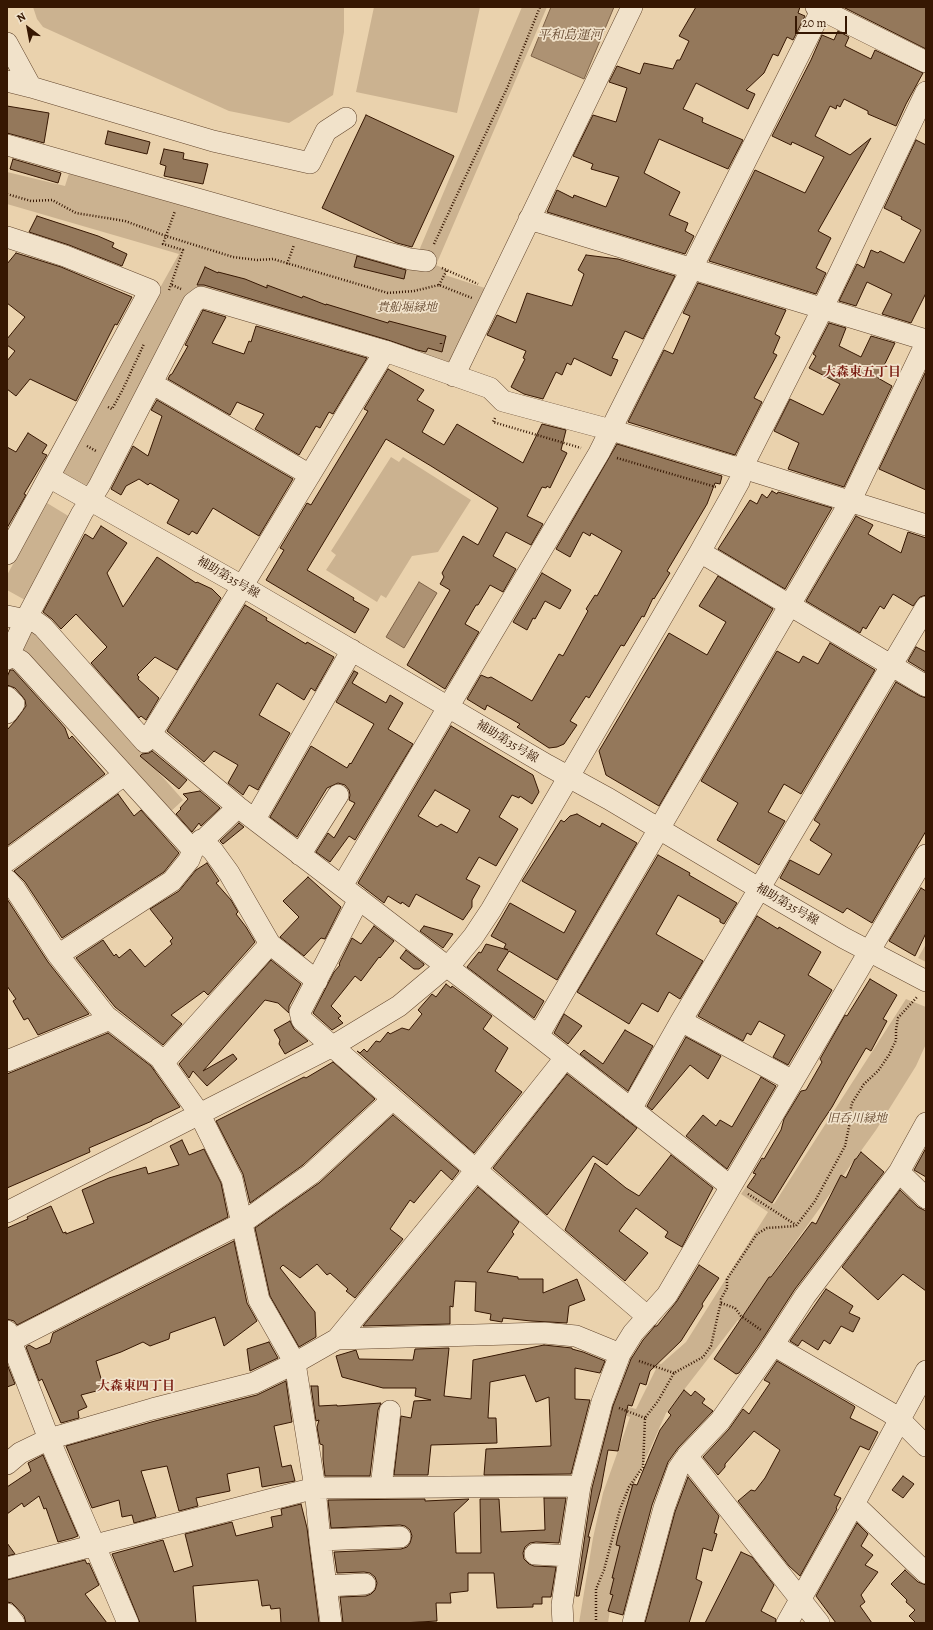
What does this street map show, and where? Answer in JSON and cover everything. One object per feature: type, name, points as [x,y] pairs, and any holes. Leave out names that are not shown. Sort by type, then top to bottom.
[{"type":"street","points":[[454,376],[632,7]]},
{"type":"street","points":[[342,886],[599,453],[820,8],[926,62]]},
{"type":"street","points":[[7,43],[31,88]]},
{"type":"street","points":[[7,81],[213,141],[310,163],[326,131],[346,118]]},
{"type":"street","points":[[7,1212],[333,1046],[399,1006],[447,967],[473,937],[491,910],[569,777],[739,482],[743,468],[822,309],[926,92]]},
{"type":"street","points":[[7,146],[410,259],[426,261]]},
{"type":"street","points":[[529,220],[691,268],[926,341],[850,502],[538,1036]]},
{"type":"street","points":[[7,237],[65,256],[150,290],[7,554]]},
{"type":"street","points":[[317,981],[270,944],[229,873],[213,850],[197,845],[124,775],[22,661],[8,655],[16,617],[90,500],[193,303],[201,297],[385,351],[490,388],[503,401],[611,430],[730,466],[743,468],[926,525]]},
{"type":"street","points":[[16,617],[36,622],[43,627],[145,742],[385,351]]},
{"type":"street","points":[[152,384],[310,475]]},
{"type":"street","name":"補助第35号線","points":[[48,477],[242,586],[660,829],[869,952],[922,988]]},
{"type":"street","points":[[700,552],[926,686]]},
{"type":"street","points":[[631,1109],[681,1021],[926,607]]},
{"type":"street","points":[[255,819],[352,650]]},
{"type":"street","points":[[151,734],[238,807],[538,1036],[564,1058],[730,1186]]},
{"type":"street","points":[[7,861],[124,775]]},
{"type":"street","points":[[300,855],[338,795]]},
{"type":"street","points":[[58,955],[172,881],[189,860],[197,845],[238,807]]},
{"type":"street","points":[[563,1623],[562,1605],[580,1486],[602,1402],[620,1354],[633,1333],[667,1295],[926,855]]},
{"type":"street","points":[[7,880],[16,889],[58,955],[110,1019],[160,1058],[199,1113],[232,1179],[260,1300],[295,1363],[315,1488],[331,1623]]},
{"type":"street","points":[[359,899],[300,1012],[302,1020],[393,1100],[648,1317]]},
{"type":"street","points":[[163,1063],[270,944]]},
{"type":"street","points":[[7,1061],[110,1019]]},
{"type":"street","points":[[681,1021],[793,1081]]},
{"type":"street","points":[[7,1464],[20,1453],[49,1439],[152,1409],[254,1383],[295,1363],[337,1339],[476,1170],[564,1058]]},
{"type":"street","points":[[128,1623],[8,1339],[242,1223],[311,1174],[393,1100]]},
{"type":"street","points":[[633,1623],[664,1508],[678,1469],[687,1456],[720,1421],[805,1296],[899,1172],[926,1123]]},
{"type":"street","points":[[899,1172],[926,1198]]},
{"type":"street","points":[[337,1339],[544,1333],[576,1336],[620,1354]]},
{"type":"street","points":[[773,1345],[899,1419],[926,1446]]},
{"type":"street","points":[[787,1623],[926,1371]]},
{"type":"street","points":[[380,1487],[390,1411]]},
{"type":"street","points":[[687,1456],[819,1623]]},
{"type":"street","points":[[7,1568],[315,1488],[580,1486]]},
{"type":"street","points":[[854,1504],[926,1573]]},
{"type":"street","points":[[320,1540],[400,1537]]},
{"type":"street","points":[[535,1554],[569,1556]]},
{"type":"street","points":[[327,1586],[365,1584]]},
{"type":"street","points":[[7,1614],[14,1623]]},
{"type":"path","points":[[491,298],[446,270],[426,261],[508,86],[540,7]]},
{"type":"path","points":[[7,194],[31,201],[52,200],[76,213],[126,221],[166,236],[233,257],[257,260],[273,259],[388,293],[414,291],[439,285],[491,298]]},
{"type":"path","points":[[439,285],[446,270]]},
{"type":"path","points":[[596,1623],[596,1589],[604,1570],[620,1509],[629,1487],[644,1467],[645,1418],[658,1401],[674,1373],[703,1357],[711,1346],[721,1299],[727,1288],[727,1279],[757,1234],[767,1228],[796,1226],[815,1201],[845,1146],[852,1103],[864,1084],[878,1071],[889,1055],[896,1040],[898,1018],[922,988]]},
{"type":"path","points":[[730,1186],[741,1189],[796,1226]]},
{"type":"path","points":[[721,1303],[736,1308],[741,1316],[770,1337],[773,1345]]},
{"type":"path","points":[[620,1354],[674,1373]]},
{"type":"path","points":[[602,1402],[645,1418]]},
{"type":"green space","points":[[33,7],[344,7],[344,32],[333,95],[289,123],[229,111],[43,27],[37,19]]},
{"type":"green space","points":[[374,7],[480,7],[457,113],[356,92]]},
{"type":"green space","name":"貴船堀緑地","points":[[522,7],[547,7],[436,265],[447,270],[445,275],[494,291],[454,376],[201,297],[95,479],[86,485],[62,472],[60,466],[179,254],[7,204],[7,172],[65,186],[72,164],[415,260]]},
{"type":"green space","points":[[391,457],[399,462],[403,457],[471,500],[438,552],[412,556],[386,598],[381,595],[377,602],[326,570],[336,555],[331,551]]},
{"type":"green space","points":[[47,503],[70,517],[25,600],[7,590],[7,575]]},
{"type":"green space","points":[[37,630],[139,741],[144,756],[183,800],[168,814],[19,651],[29,631]]},
{"type":"green space","points":[[926,944],[926,962],[918,958]]},
{"type":"green space","name":"旧呑川緑地","points":[[906,999],[926,1007],[926,1044],[916,1066],[876,1130],[745,1312],[774,1333],[769,1341],[738,1320],[666,1413],[627,1501],[608,1623],[579,1623],[593,1538],[603,1493],[630,1417],[607,1409],[609,1402],[636,1409],[656,1369],[625,1360],[627,1355],[661,1364],[686,1342],[768,1212],[741,1194],[746,1187],[774,1204]]},
{"type":"water","name":"平和島運河","points":[[551,7],[614,7],[584,79],[531,56]]},
{"type":"water","points":[[419,582],[437,593],[404,648],[386,637]]},
{"type":"building","points":[[696,7],[800,7],[798,13],[805,16],[793,40],[787,37],[778,56],[773,54],[764,73],[746,90],[755,94],[748,109],[696,83],[683,109],[703,118],[702,122],[743,140],[728,169],[659,139],[644,173],[680,192],[669,215],[688,223],[685,231],[694,236],[685,254],[547,212],[557,190],[573,198],[574,195],[606,207],[619,177],[591,169],[593,164],[573,156],[593,115],[616,122],[627,88],[609,82],[617,66],[640,74],[644,63],[673,69],[677,60],[680,60],[689,41],[679,36]]},
{"type":"building","points":[[843,7],[926,7],[926,49]]},
{"type":"building","points":[[838,31],[849,37],[845,46],[871,59],[875,50],[923,73],[896,126],[868,114],[868,111],[844,99],[840,107],[837,105],[836,109],[830,106],[815,136],[850,155],[871,138],[818,231],[831,238],[816,268],[826,273],[816,294],[709,261],[755,170],[805,193],[824,157],[792,142],[791,145],[772,136],[811,60],[822,35],[834,40]]},
{"type":"building","points":[[7,106],[49,113],[44,143],[7,133]]},
{"type":"building","points":[[366,115],[454,156],[412,247],[397,243],[322,208]]},
{"type":"building","points":[[108,131],[150,142],[147,154],[105,144]]},
{"type":"building","points":[[916,140],[926,145],[926,293],[911,323],[882,314],[892,294],[867,282],[856,306],[839,301],[857,264],[864,268],[871,250],[878,253],[880,251],[904,263],[921,230],[901,219],[902,217],[884,208]]},
{"type":"building","points":[[164,149],[184,153],[183,159],[208,164],[203,184],[164,176],[166,166],[160,164]]},
{"type":"building","points":[[13,159],[61,173],[58,183],[10,169]]},
{"type":"building","points":[[37,216],[98,236],[114,243],[112,247],[127,254],[122,266],[69,245],[29,232]]},
{"type":"building","points":[[16,253],[61,267],[132,297],[117,325],[115,324],[76,401],[30,379],[16,396],[7,389],[7,361],[15,351],[7,345],[7,339],[25,317],[7,303],[7,264]]},
{"type":"building","points":[[586,255],[618,259],[675,276],[643,339],[625,331],[612,358],[618,360],[611,376],[574,358],[571,365],[567,363],[562,375],[556,372],[543,399],[524,394],[511,387],[525,359],[523,358],[526,351],[487,335],[497,315],[516,323],[527,293],[572,306],[584,274],[578,270]]},
{"type":"building","points":[[357,256],[406,270],[404,279],[354,267]]},
{"type":"building","points":[[205,267],[218,273],[245,279],[267,288],[267,285],[302,298],[303,296],[326,305],[388,323],[389,321],[446,336],[442,352],[428,348],[426,352],[417,350],[204,285],[197,285]]},
{"type":"building","points":[[698,283],[786,310],[775,334],[780,337],[773,353],[777,355],[754,398],[762,402],[735,455],[628,422],[664,350],[673,354],[690,316],[683,313]]},
{"type":"building","points":[[203,310],[226,317],[212,343],[244,354],[249,341],[251,342],[256,326],[367,358],[333,414],[329,412],[320,428],[316,426],[299,455],[255,429],[264,414],[237,402],[230,415],[168,379],[188,346],[185,345]]},
{"type":"building","points":[[829,323],[846,328],[839,346],[861,357],[871,336],[895,343],[878,378],[892,386],[844,487],[788,469],[799,443],[774,431],[790,399],[823,415],[840,384],[809,368],[816,356],[813,354]]},
{"type":"building","points":[[388,369],[424,390],[417,400],[434,410],[422,432],[444,445],[457,424],[523,463],[542,424],[566,430],[561,450],[567,453],[550,488],[547,486],[546,488],[542,487],[527,516],[543,524],[531,545],[506,532],[493,556],[516,569],[503,592],[490,585],[478,605],[476,605],[465,624],[479,632],[445,689],[407,665],[450,590],[440,584],[444,577],[442,573],[463,536],[478,545],[498,508],[431,466],[386,439],[307,570],[354,598],[353,600],[369,609],[355,633],[266,580],[284,550],[280,548],[307,503],[311,505],[368,411],[364,409]]},
{"type":"building","points":[[926,371],[926,490],[879,469]]},
{"type":"building","points":[[157,400],[293,479],[259,536],[213,508],[197,534],[192,531],[189,535],[167,523],[179,500],[150,483],[148,485],[139,479],[126,486],[121,495],[111,489],[133,446],[148,456],[162,416],[151,410]]},
{"type":"building","points":[[28,433],[47,445],[42,453],[47,455],[24,494],[26,495],[7,528],[7,447],[16,452]]},
{"type":"building","points":[[617,444],[722,476],[720,484],[715,483],[707,504],[667,571],[670,573],[654,599],[653,598],[644,617],[642,616],[624,646],[621,645],[589,698],[586,696],[570,721],[577,725],[564,744],[549,748],[517,727],[520,724],[487,705],[485,710],[467,699],[481,675],[488,678],[491,677],[532,701],[559,654],[563,656],[588,611],[586,609],[595,595],[597,596],[622,551],[591,533],[590,536],[583,532],[570,557],[556,549]]},
{"type":"building","points":[[772,491],[777,494],[778,492],[832,508],[785,589],[718,549],[750,500],[757,504],[762,494],[767,498]]},
{"type":"building","points":[[856,516],[873,525],[868,534],[901,553],[908,532],[926,538],[926,595],[920,597],[913,606],[893,594],[884,609],[880,606],[866,629],[863,627],[860,633],[806,601]]},
{"type":"building","points":[[101,526],[127,543],[107,573],[123,607],[157,557],[196,583],[197,582],[212,589],[221,598],[177,670],[155,657],[137,675],[139,677],[138,679],[159,698],[146,720],[141,716],[139,718],[91,663],[107,647],[76,614],[61,629],[43,612],[85,534],[93,539]]},
{"type":"building","points":[[542,573],[571,590],[560,609],[545,601],[535,619],[533,618],[527,630],[513,622]]},
{"type":"building","points":[[718,576],[773,609],[659,806],[606,775],[599,751],[669,633],[707,655],[726,622],[699,606]]},
{"type":"building","points":[[245,605],[267,618],[266,620],[306,644],[307,642],[334,657],[315,691],[311,688],[304,700],[277,683],[259,715],[290,733],[258,790],[249,785],[243,795],[228,783],[238,765],[214,751],[204,762],[167,731]]},
{"type":"building","points":[[830,643],[875,670],[801,794],[784,784],[768,812],[785,821],[759,865],[717,840],[738,803],[701,781],[777,651],[799,663],[803,656],[818,664]]},
{"type":"building","points":[[916,647],[926,652],[926,672],[908,661]]},
{"type":"building","points":[[10,670],[13,670],[65,728],[69,739],[72,736],[105,774],[7,846],[7,730],[26,706],[25,700],[15,688],[7,685],[7,677]]},
{"type":"building","points":[[354,671],[358,673],[352,683],[386,703],[390,695],[403,703],[388,729],[413,744],[355,840],[349,836],[330,862],[316,852],[328,833],[334,838],[355,803],[349,800],[349,790],[345,785],[338,783],[327,788],[297,837],[270,817],[311,746],[347,768],[350,763],[351,764],[374,724],[336,702]]},
{"type":"building","points":[[896,682],[926,698],[926,831],[872,923],[847,908],[843,913],[780,878],[790,860],[819,875],[832,854],[810,840],[820,824],[814,820]]},
{"type":"building","points":[[451,726],[533,775],[539,792],[532,804],[520,796],[519,798],[512,795],[499,817],[518,829],[496,866],[479,857],[466,879],[480,886],[472,900],[472,907],[463,920],[416,894],[409,907],[388,896],[384,903],[358,883]],"holes":[[[435,790],[470,810],[457,833],[441,824],[437,827],[418,816]]]},
{"type":"building","points":[[152,751],[187,780],[179,789],[140,756]]},
{"type":"building","points":[[200,791],[220,808],[201,826],[199,823],[192,832],[176,814],[188,799],[183,794]]},
{"type":"building","points":[[118,794],[134,816],[141,810],[179,853],[164,872],[62,938],[25,882],[14,871]]},
{"type":"building","points":[[577,814],[600,827],[602,823],[637,843],[557,980],[509,951],[497,970],[544,1001],[534,1018],[467,967],[479,952],[481,953],[486,944],[508,950],[504,948],[506,944],[491,936],[510,903],[564,933],[576,911],[522,881],[561,820],[564,822],[570,816]]},
{"type":"building","points":[[239,823],[244,827],[223,844],[220,841]]},
{"type":"building","points":[[658,855],[690,873],[689,875],[737,903],[724,924],[720,922],[720,919],[678,895],[656,934],[703,961],[680,999],[669,992],[658,1012],[642,1003],[629,1024],[577,992]]},
{"type":"building","points":[[207,863],[219,881],[216,883],[231,900],[238,912],[236,914],[255,942],[208,995],[204,991],[171,1015],[182,1024],[163,1045],[115,1007],[76,958],[103,940],[114,956],[116,954],[119,958],[130,949],[145,967],[172,944],[170,941],[173,938],[150,909],[179,891],[196,870]]},
{"type":"building","points":[[308,877],[341,907],[325,939],[321,938],[304,956],[280,937],[299,917],[283,901]]},
{"type":"building","points":[[921,888],[926,891],[926,933],[915,956],[889,941]]},
{"type":"building","points":[[7,899],[48,962],[89,1014],[38,1035],[28,1018],[24,1020],[13,1001],[16,999],[7,986]]},
{"type":"building","points":[[757,916],[821,952],[808,975],[832,990],[788,1065],[773,1057],[785,1035],[759,1021],[751,1035],[747,1033],[743,1041],[698,1016]]},
{"type":"building","points":[[374,926],[394,941],[380,958],[379,957],[361,981],[355,976],[331,1006],[341,1016],[338,1018],[343,1023],[332,1030],[313,1013],[334,972],[340,965],[339,964],[352,938],[361,944]]},
{"type":"building","points":[[424,926],[453,934],[443,948],[420,931]]},
{"type":"building","points":[[406,950],[424,965],[419,969],[414,969],[400,958]]},
{"type":"building","points":[[271,960],[301,984],[289,1006],[289,1013],[278,1003],[265,1000],[203,1071],[233,1054],[237,1059],[207,1086],[193,1071],[189,1078],[179,1064]]},
{"type":"building","points":[[870,979],[897,995],[883,1019],[887,1021],[871,1051],[866,1048],[832,1107],[772,1203],[747,1187],[756,1174],[753,1173],[762,1158],[764,1159],[781,1130],[784,1119],[801,1091],[806,1090],[822,1062],[820,1059],[845,1015],[847,1016]]},
{"type":"building","points":[[446,984],[451,988],[452,986],[492,1016],[483,1029],[508,1048],[495,1071],[522,1092],[474,1153],[357,1051],[360,1053],[364,1049],[367,1052],[376,1041],[380,1042],[388,1032],[390,1034],[402,1028],[409,1030],[422,1014],[418,1010],[432,994],[436,997]]},
{"type":"building","points":[[564,1014],[582,1026],[568,1044],[554,1033]]},
{"type":"building","points":[[290,1021],[294,1029],[308,1041],[285,1054],[279,1044],[280,1040],[274,1030]]},
{"type":"building","points":[[625,1030],[653,1046],[628,1091],[580,1054],[584,1050],[603,1064]]},
{"type":"building","points":[[108,1033],[151,1066],[180,1107],[152,1121],[89,1148],[90,1152],[7,1188],[7,1074]]},
{"type":"building","points":[[686,1037],[721,1056],[708,1079],[690,1065],[652,1110],[647,1106]]},
{"type":"building","points":[[333,1062],[375,1099],[303,1165],[250,1203],[243,1174],[216,1121],[304,1077],[306,1078]]},
{"type":"building","points":[[567,1074],[637,1128],[607,1165],[593,1156],[547,1215],[493,1168]]},
{"type":"building","points":[[761,1077],[776,1086],[727,1169],[686,1136],[703,1115],[716,1126],[720,1120],[732,1127]]},
{"type":"building","points":[[393,1115],[459,1171],[452,1180],[441,1170],[414,1203],[410,1200],[390,1229],[403,1239],[355,1298],[346,1291],[348,1289],[330,1273],[327,1275],[317,1264],[300,1278],[283,1265],[280,1268],[315,1312],[316,1337],[299,1347],[270,1296],[255,1228],[319,1183]]},
{"type":"building","points":[[182,1140],[189,1155],[204,1149],[221,1183],[228,1217],[17,1325],[14,1321],[7,1319],[7,1228],[28,1219],[27,1217],[51,1206],[63,1233],[66,1232],[66,1234],[94,1223],[82,1190],[109,1178],[146,1167],[148,1174],[179,1165],[170,1146]]},
{"type":"building","points":[[926,1148],[926,1177],[914,1170]]},
{"type":"building","points":[[861,1152],[884,1172],[795,1289],[758,1346],[739,1373],[736,1374],[714,1359],[769,1277],[771,1277],[812,1222],[816,1224],[841,1175],[846,1178],[855,1159]]},
{"type":"building","points":[[671,1155],[713,1188],[682,1247],[665,1237],[668,1232],[636,1208],[619,1231],[648,1253],[625,1281],[565,1230],[595,1163],[626,1188],[639,1196]]},
{"type":"building","points":[[478,1187],[519,1222],[512,1232],[514,1234],[487,1272],[518,1277],[518,1279],[543,1279],[543,1293],[577,1279],[585,1300],[569,1306],[567,1323],[503,1318],[502,1322],[490,1320],[491,1314],[475,1311],[476,1282],[455,1281],[453,1307],[450,1306],[450,1324],[363,1326]]},
{"type":"building","points":[[900,1190],[918,1207],[926,1211],[926,1291],[903,1274],[878,1300],[842,1267]]},
{"type":"building","points":[[234,1241],[247,1303],[257,1321],[224,1346],[215,1317],[170,1333],[169,1339],[150,1346],[143,1342],[96,1361],[104,1389],[81,1395],[87,1407],[78,1411],[79,1418],[61,1423],[42,1379],[39,1381],[26,1347],[29,1345],[36,1349],[50,1343],[53,1333]]},
{"type":"building","points":[[699,1265],[719,1278],[681,1341],[650,1371],[646,1385],[640,1383],[632,1406],[628,1405],[618,1451],[608,1450],[601,1488],[588,1537],[590,1537],[579,1596],[576,1596],[592,1488],[613,1406],[631,1359],[643,1340],[655,1326],[657,1326],[677,1301]]},
{"type":"building","points":[[826,1289],[853,1306],[849,1313],[860,1318],[853,1332],[841,1326],[830,1344],[824,1340],[818,1350],[802,1340],[798,1346],[790,1341]]},
{"type":"building","points":[[269,1342],[278,1358],[250,1371],[247,1349]]},
{"type":"building","points":[[544,1345],[572,1348],[605,1361],[600,1373],[575,1368],[575,1399],[590,1400],[571,1474],[484,1475],[486,1449],[551,1446],[549,1397],[536,1402],[525,1375],[490,1382],[488,1418],[496,1418],[497,1443],[431,1445],[428,1475],[394,1475],[401,1416],[411,1418],[414,1401],[431,1400],[415,1396],[416,1388],[383,1388],[342,1377],[336,1356],[356,1350],[359,1359],[413,1360],[415,1349],[449,1348],[444,1396],[471,1399],[473,1360]]},
{"type":"building","points":[[777,1361],[854,1406],[855,1407],[850,1418],[878,1432],[869,1450],[860,1446],[834,1495],[841,1498],[836,1508],[837,1509],[800,1576],[789,1566],[738,1501],[751,1490],[755,1491],[765,1478],[780,1450],[754,1431],[725,1464],[725,1467],[718,1475],[703,1457],[729,1429],[743,1409],[749,1414],[770,1383],[764,1380]]},
{"type":"building","points":[[7,1364],[15,1384],[7,1387]]},
{"type":"building","points":[[286,1381],[292,1422],[274,1426],[282,1467],[291,1465],[295,1481],[262,1487],[259,1467],[227,1474],[230,1491],[196,1498],[198,1506],[179,1511],[167,1466],[141,1471],[156,1517],[134,1523],[132,1515],[122,1517],[119,1500],[92,1508],[66,1446],[257,1395]]},
{"type":"building","points":[[311,1386],[318,1386],[319,1406],[381,1403],[378,1410],[370,1476],[325,1476],[323,1445],[320,1444],[317,1427],[319,1420],[316,1421]]},
{"type":"building","points":[[684,1390],[691,1396],[695,1391],[705,1399],[702,1403],[713,1411],[678,1448],[668,1462],[652,1505],[623,1615],[608,1611],[613,1595],[610,1594],[614,1578],[612,1578],[620,1546],[616,1545],[633,1484],[637,1485],[660,1430],[671,1415],[668,1412]]},
{"type":"building","points":[[43,1455],[78,1536],[58,1542],[46,1508],[44,1509],[39,1496],[24,1507],[22,1503],[7,1514],[7,1487],[31,1471],[28,1463]]},
{"type":"building","points":[[903,1476],[914,1484],[903,1498],[892,1490]]},
{"type":"building","points":[[688,1477],[719,1516],[714,1533],[717,1534],[712,1551],[703,1548],[696,1579],[702,1582],[689,1623],[645,1623],[675,1512]]},
{"type":"building","points":[[544,1498],[566,1498],[559,1543],[530,1543],[525,1547],[523,1553],[524,1559],[529,1564],[534,1566],[556,1567],[551,1597],[542,1597],[542,1604],[533,1604],[533,1607],[497,1608],[494,1573],[468,1573],[468,1591],[450,1593],[451,1603],[436,1603],[437,1621],[402,1623],[343,1623],[340,1597],[366,1596],[375,1590],[377,1583],[375,1577],[370,1573],[337,1573],[334,1552],[401,1549],[407,1547],[412,1536],[410,1530],[405,1526],[400,1525],[331,1528],[328,1500],[425,1499],[425,1501],[469,1499],[454,1513],[456,1553],[481,1553],[480,1499],[499,1499],[501,1532],[545,1530]]},
{"type":"building","points":[[301,1504],[307,1528],[319,1623],[281,1623],[280,1608],[271,1609],[270,1605],[262,1606],[258,1580],[193,1586],[196,1623],[140,1623],[112,1554],[163,1540],[174,1572],[193,1566],[185,1534],[232,1522],[236,1536],[273,1527],[271,1517],[282,1515],[281,1509]]},
{"type":"building","points":[[857,1523],[868,1534],[861,1546],[873,1555],[865,1565],[878,1572],[861,1595],[865,1602],[860,1606],[872,1623],[836,1623],[816,1596]]},
{"type":"building","points":[[7,1543],[15,1554],[7,1556]]},
{"type":"building","points":[[741,1552],[752,1557],[774,1585],[761,1611],[776,1619],[775,1623],[705,1623]]},
{"type":"building","points":[[85,1560],[87,1564],[89,1563],[99,1585],[85,1594],[107,1623],[26,1623],[24,1616],[16,1607],[12,1603],[7,1602],[7,1580]]},
{"type":"building","points":[[905,1570],[918,1582],[926,1585],[926,1623],[916,1623],[909,1616],[915,1610],[891,1584]]},
{"type":"district","name":"大森東五丁目","points":[[862,373]]},
{"type":"district","name":"大森東四丁目","points":[[136,1387]]}]
